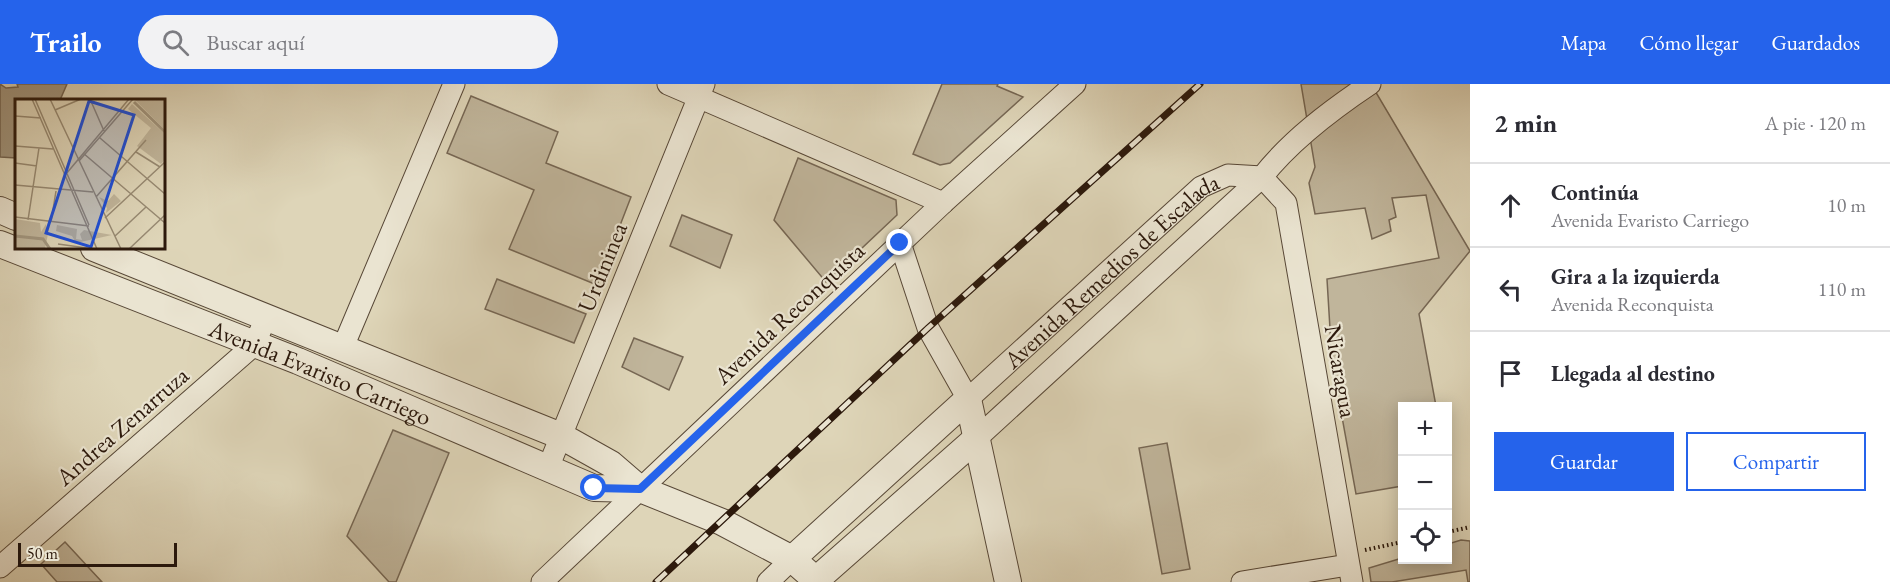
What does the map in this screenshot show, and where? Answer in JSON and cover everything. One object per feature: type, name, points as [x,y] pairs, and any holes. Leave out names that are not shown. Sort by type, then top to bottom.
[{"type":"street","points":[[343,347],[454,84]]},
{"type":"street","points":[[668,84],[701,91],[943,203]]},
{"type":"street","name":"Avenida Reconquista","points":[[542,582],[900,243],[1075,84]]},
{"type":"street","points":[[1262,177],[1278,156],[1347,99],[1370,84]]},
{"type":"street","name":"Urdininea","points":[[548,468],[701,91]]},
{"type":"street","name":"Avenida Remedios de Escalada","points":[[768,582],[1201,187],[1228,175],[1262,177]]},
{"type":"street","name":"Avenida Remedios de Escalada","points":[[815,581],[977,438],[1262,177]]},
{"type":"street","name":"Nicaragua","points":[[1262,177],[1286,203],[1349,567]]},
{"type":"street","points":[[0,210],[15,217]]},
{"type":"street","points":[[900,243],[928,328],[968,399],[1008,582]]},
{"type":"street","name":"Avenida Evaristo Carriego","points":[[0,244],[298,361],[594,488],[640,489]]},
{"type":"street","name":"Avenida Evaristo Carriego","points":[[97,249],[561,436],[611,464],[640,489],[722,522],[792,559],[815,581]]},
{"type":"street","name":"Andrea Zenarruza","points":[[0,567],[254,345],[267,316]]},
{"type":"street","points":[[1242,582],[1349,567]]},
{"type":"path","points":[[1452,531],[1470,527]]},
{"type":"path","points":[[1349,567],[1398,544]]},
{"type":"shaded area","points":[[0,84],[6,88],[18,87],[17,84],[67,84],[60,99],[15,99],[15,158],[0,157]]},
{"type":"shaded area","points":[[942,84],[998,84],[997,86],[1023,97],[950,163],[940,165],[913,154]]},
{"type":"shaded area","points":[[1301,84],[1371,84],[1470,251],[1419,314],[1435,402],[1398,402],[1398,487],[1356,494],[1332,362],[1327,279],[1439,258],[1426,195],[1392,198],[1396,217],[1389,220],[1391,231],[1372,239],[1365,208],[1315,214],[1309,183],[1315,167]]},
{"type":"shaded area","points":[[471,96],[558,132],[546,163],[631,197],[597,285],[509,249],[534,190],[447,153]]},
{"type":"shaded area","points":[[798,158],[896,200],[897,215],[826,282],[774,220]]},
{"type":"shaded area","points":[[682,215],[732,235],[720,268],[670,246]]},
{"type":"shaded area","points":[[497,279],[586,314],[574,343],[485,309]]},
{"type":"shaded area","points":[[634,338],[683,357],[669,390],[622,367]]},
{"type":"shaded area","points":[[393,430],[449,453],[396,582],[389,582],[347,536]]},
{"type":"shaded area","points":[[1167,443],[1190,569],[1162,574],[1139,448]]},
{"type":"shaded area","points":[[1461,540],[1470,541],[1470,582],[1468,582],[1466,570],[1392,582],[1371,582],[1369,568],[1398,559],[1398,564],[1452,564],[1452,543]]},
{"type":"shaded area","points":[[65,542],[102,582],[57,582],[41,564]]},
{"type":"railway","points":[[656,582],[928,328],[1200,84]]},
{"type":"route","points":[[594,488],[640,489],[900,243]]}]
